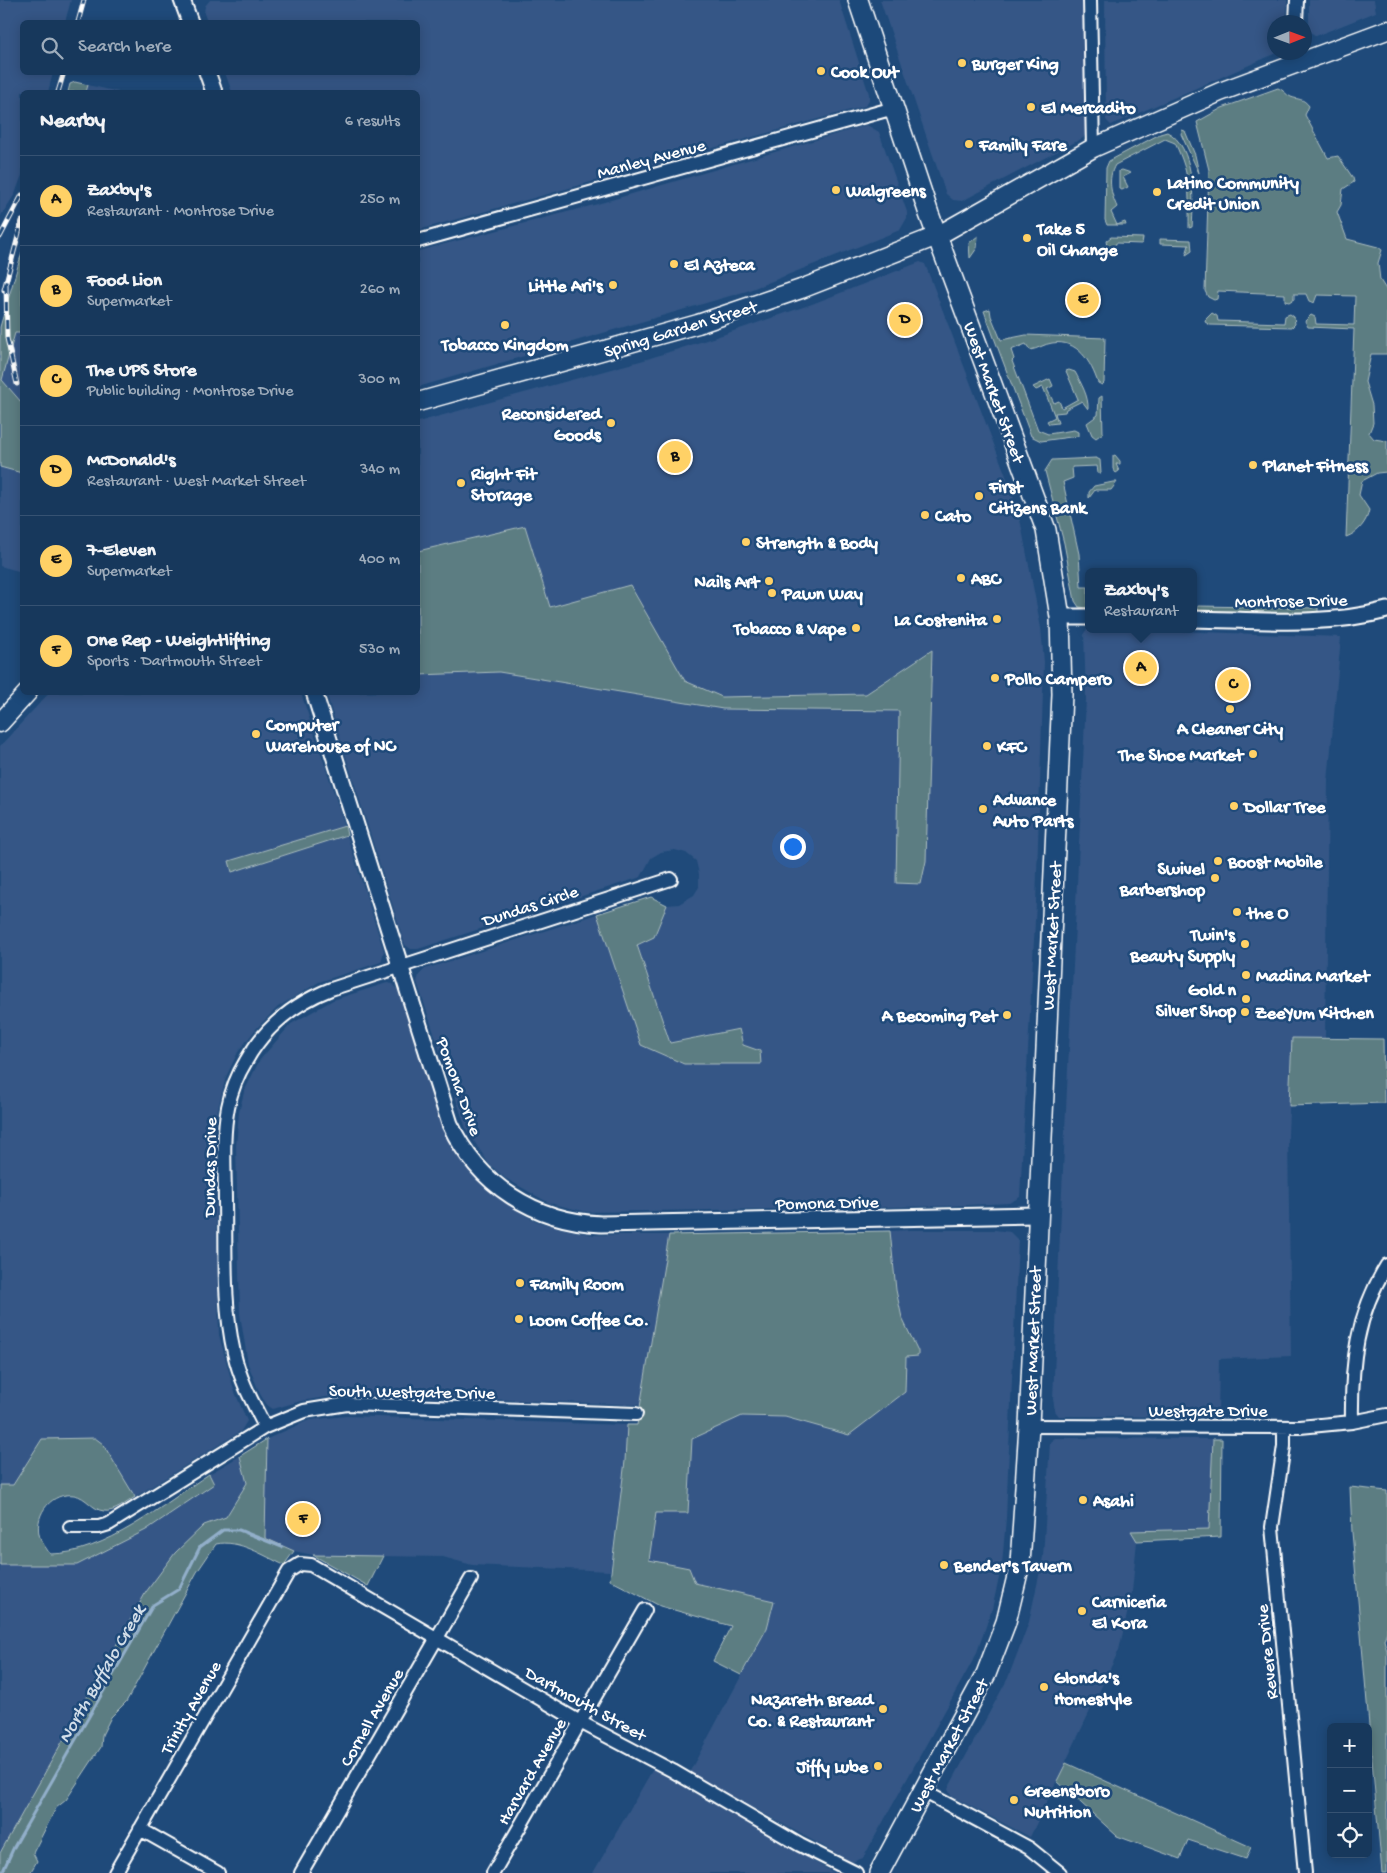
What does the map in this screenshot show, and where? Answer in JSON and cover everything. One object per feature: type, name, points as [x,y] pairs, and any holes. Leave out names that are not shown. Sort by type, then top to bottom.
[{"type":"main road","name":"West Market Street","points":[[858,0],[937,236],[1046,530],[1060,617],[1062,694],[1037,1215],[1029,1426],[1020,1564],[1011,1604],[986,1674],[879,1873]]},
{"type":"main road","name":"Spring Garden Street","points":[[1312,53],[1387,30]]},
{"type":"main road","name":"Spring Garden Street","points":[[420,401],[720,318],[801,289],[937,236],[1093,148],[1291,60]]},
{"type":"main road","points":[[0,723],[25,695]]},
{"type":"street","points":[[182,0],[189,20]]},
{"type":"street","points":[[1090,0],[1093,148]]},
{"type":"street","points":[[1296,15],[1297,0]]},
{"type":"street","points":[[209,75],[213,90]]},
{"type":"street","name":"Manley Avenue","points":[[420,240],[894,108]]},
{"type":"street","name":"Montrose Drive","points":[[1197,619],[1315,622],[1349,619],[1387,610]]},
{"type":"street","points":[[1060,617],[1085,617]]},
{"type":"street","name":"Pomona Drive","points":[[315,695],[446,1112],[460,1145],[491,1181],[516,1200],[534,1210],[573,1222],[601,1224],[1037,1215]]},
{"type":"street","name":"Dundas Circle","points":[[401,967],[671,879]]},
{"type":"street","name":"Dundas Drive","points":[[265,1427],[241,1377],[230,1334],[224,1145],[228,1105],[246,1061],[270,1028],[289,1012],[331,989],[401,967]]},
{"type":"street","points":[[1352,1422],[1358,1330],[1367,1301],[1387,1265]]},
{"type":"street","name":"South Westgate Drive","points":[[70,1527],[99,1527],[109,1524],[265,1427],[304,1411],[347,1404],[636,1414]]},
{"type":"street","name":"Westgate Drive","points":[[1029,1426],[1284,1427],[1352,1422],[1387,1415]]},
{"type":"street","name":"Revere Drive","points":[[1284,1427],[1284,1446],[1273,1514],[1273,1536],[1305,1873]]},
{"type":"street","name":"Dartmouth Street","points":[[300,1564],[311,1565],[580,1722],[808,1849],[856,1873]]},
{"type":"street","name":"Trinity Avenue","points":[[115,1873],[289,1572],[300,1564]]},
{"type":"street","name":"Cornell Avenue","points":[[302,1873],[471,1578]]},
{"type":"street","name":"Harvard Avenue","points":[[493,1873],[645,1610]]},
{"type":"street","points":[[923,1791],[1029,1848],[1060,1873]]},
{"type":"street","points":[[140,1829],[218,1873]]},
{"type":"shaded area","points":[[0,0],[71,0],[66,20],[20,20],[20,75],[52,75],[49,90],[20,90],[20,180],[15,194],[0,217]]},
{"type":"shaded area","points":[[210,0],[839,0],[869,94],[869,100],[865,106],[420,229],[420,90],[231,90],[226,75],[420,75],[420,20],[206,20],[204,13],[205,6]]},
{"type":"shaded area","points":[[880,0],[1082,0],[1086,134],[1083,138],[962,201],[953,200],[946,194]]},
{"type":"shaded area","points":[[1105,0],[1287,0],[1287,15],[1267,15],[1267,57],[1111,125],[1106,120]]},
{"type":"shaded area","points":[[1309,0],[1374,0],[1376,12],[1316,36],[1312,33],[1312,15],[1309,15]]},
{"type":"shaded area","points":[[88,85],[110,90],[87,90]]},
{"type":"shaded area","points":[[867,125],[879,132],[907,212],[907,218],[900,230],[747,291],[420,386],[420,250],[594,205]]},
{"type":"shaded area","points":[[920,262],[925,264],[1011,489],[1021,524],[1041,628],[1044,662],[1036,903],[1020,1197],[1009,1203],[948,1206],[587,1212],[549,1203],[505,1178],[489,1164],[466,1129],[417,982],[419,975],[425,969],[597,914],[641,1045],[752,1050],[743,1045],[738,1029],[670,1043],[637,945],[654,937],[667,905],[679,904],[694,895],[699,887],[696,861],[686,853],[675,850],[661,852],[651,858],[641,877],[418,949],[411,949],[405,945],[327,695],[420,695],[420,675],[499,672],[723,709],[900,711],[896,883],[921,884],[931,650],[866,694],[722,697],[685,682],[630,585],[550,607],[525,526],[420,551],[420,421],[644,360],[812,304]]},
{"type":"shaded area","points":[[15,333],[20,333],[20,401],[2,380]]},
{"type":"shaded area","points":[[0,467],[20,472],[20,571],[0,566]]},
{"type":"shaded area","points":[[1197,632],[1341,637],[1328,782],[1325,1039],[1292,1039],[1288,1135],[1291,1356],[1219,1359],[1218,1417],[1059,1416],[1055,1411],[1053,1399],[1060,1232],[1086,699],[1084,633]]},
{"type":"shaded area","points":[[47,695],[302,695],[345,826],[229,861],[233,872],[347,835],[384,951],[381,962],[319,982],[278,1007],[255,1030],[238,1052],[226,1077],[214,1125],[219,1335],[234,1390],[247,1421],[241,1431],[135,1497],[103,1444],[42,1439],[13,1485],[0,1485],[0,746]]},
{"type":"shaded area","points":[[387,983],[393,984],[398,990],[442,1129],[456,1153],[487,1189],[526,1216],[539,1222],[565,1229],[594,1235],[669,1235],[641,1405],[344,1394],[301,1401],[273,1409],[267,1405],[260,1394],[248,1364],[240,1314],[236,1146],[239,1112],[244,1092],[259,1061],[291,1024],[333,1000]]},
{"type":"shaded area","points":[[995,1230],[1010,1232],[1018,1240],[1006,1518],[1002,1565],[992,1609],[976,1655],[863,1858],[852,1862],[689,1773],[767,1628],[695,1583],[649,1561],[656,1513],[688,1513],[692,1439],[742,1416],[785,1417],[849,1435],[906,1356],[918,1351],[902,1318],[896,1290],[890,1231]]},
{"type":"shaded area","points":[[346,1416],[627,1425],[625,1461],[610,1571],[472,1565],[443,1557],[313,1555],[294,1551],[265,1538],[267,1439],[309,1420]]},
{"type":"shaded area","points":[[1055,1438],[1213,1439],[1209,1529],[1131,1531],[1137,1541],[1132,1592],[1119,1650],[1030,1837],[951,1796],[948,1789],[1008,1678],[1029,1622],[1043,1557],[1050,1442]]},
{"type":"shaded area","points":[[240,1456],[247,1483],[226,1517],[204,1525],[175,1553],[146,1592],[0,1853],[0,1565],[77,1565],[146,1530],[214,1484],[209,1474]]},
{"type":"shaded area","points":[[653,1769],[679,1784],[834,1873],[593,1873]]},
{"type":"green space","points":[[75,82],[88,85],[87,90],[68,90],[70,84]]},
{"type":"green space","points":[[1278,88],[1291,97],[1307,103],[1309,106],[1305,115],[1328,158],[1338,156],[1353,178],[1354,182],[1343,189],[1341,205],[1337,212],[1347,239],[1378,247],[1382,250],[1378,263],[1380,280],[1387,291],[1387,354],[1371,354],[1365,382],[1372,405],[1373,423],[1369,433],[1374,439],[1387,441],[1387,472],[1377,473],[1362,481],[1359,495],[1369,510],[1368,514],[1358,530],[1346,537],[1354,329],[1308,327],[1305,321],[1311,315],[1315,317],[1316,324],[1354,325],[1355,296],[1317,295],[1314,303],[1309,301],[1306,294],[1294,294],[1294,299],[1289,302],[1285,301],[1285,294],[1218,291],[1217,299],[1214,300],[1208,297],[1205,291],[1209,170],[1197,122],[1222,108]]},
{"type":"green space","points":[[1182,130],[1185,131],[1195,155],[1199,173],[1181,134]]},
{"type":"green space","points":[[1167,132],[1176,139],[1188,161],[1193,203],[1192,227],[1189,228],[1189,194],[1184,165],[1175,143],[1165,139],[1115,165],[1111,176],[1111,186],[1117,207],[1111,212],[1117,225],[1107,225],[1105,220],[1106,168],[1109,161]]},
{"type":"green space","points":[[1119,171],[1131,173],[1123,177],[1128,187],[1122,190],[1119,189]]},
{"type":"green space","points":[[978,236],[977,248],[970,258],[969,243]]},
{"type":"green space","points":[[1111,237],[1143,238],[1142,244],[1116,243],[1112,250],[1108,251],[1106,241]]},
{"type":"green space","points":[[1160,239],[1191,240],[1192,251],[1186,255],[1189,245],[1160,244]]},
{"type":"green space","points":[[20,259],[20,333],[15,333],[2,380],[20,401],[20,472],[0,467],[0,327]]},
{"type":"green space","points":[[990,309],[1001,340],[1026,335],[1105,338],[1104,383],[1102,385],[1098,383],[1087,360],[1076,348],[1069,345],[1052,343],[1030,350],[1026,344],[1011,350],[1014,359],[1012,361],[1038,430],[1048,434],[1074,430],[1078,432],[1078,436],[1041,441],[1031,436],[984,311]]},
{"type":"green space","points":[[1212,313],[1217,316],[1218,321],[1284,323],[1285,316],[1290,314],[1294,317],[1295,324],[1292,327],[1210,325],[1205,322]]},
{"type":"green space","points":[[1066,371],[1075,372],[1082,385],[1088,409],[1082,401],[1066,409],[1065,412],[1055,413],[1058,423],[1049,424],[1047,421],[1055,417],[1043,387],[1036,390],[1033,387],[1050,379],[1053,386],[1047,389],[1054,403],[1059,401],[1062,408],[1078,399]]},
{"type":"green space","points":[[1102,396],[1103,433],[1096,438],[1092,435],[1087,423],[1098,415],[1099,398]]},
{"type":"green space","points":[[1115,455],[1120,461],[1120,464],[1116,464],[1119,471],[1116,473],[1113,469],[1113,456]]},
{"type":"green space","points":[[1096,458],[1100,460],[1101,473],[1098,473],[1097,466],[1072,467],[1073,478],[1063,482],[1079,554],[1081,587],[1085,587],[1085,608],[1079,607],[1075,601],[1064,543],[1045,471],[1052,460]]},
{"type":"green space","points":[[1117,482],[1111,490],[1095,490],[1089,498],[1089,492],[1094,486]]},
{"type":"green space","points":[[525,526],[550,607],[630,585],[685,681],[722,697],[866,694],[932,650],[926,861],[921,884],[896,883],[899,711],[723,709],[499,672],[420,675],[420,551]]},
{"type":"green space","points":[[1198,606],[1318,608],[1318,614],[1198,612]]},
{"type":"green space","points":[[345,826],[347,835],[232,872],[229,861]]},
{"type":"green space","points":[[651,897],[667,905],[654,937],[637,945],[670,1043],[739,1029],[743,1045],[760,1051],[761,1064],[684,1064],[641,1045],[597,914]]},
{"type":"green space","points":[[1292,1038],[1383,1039],[1384,1103],[1289,1106]]},
{"type":"green space","points":[[890,1231],[896,1290],[902,1318],[918,1351],[918,1356],[906,1357],[905,1392],[849,1435],[785,1417],[742,1416],[692,1439],[688,1513],[656,1513],[649,1560],[689,1568],[695,1583],[774,1601],[767,1628],[741,1675],[713,1661],[731,1626],[660,1606],[610,1580],[625,1461],[627,1425],[637,1425],[669,1235]]},
{"type":"green space","points":[[95,1438],[103,1444],[135,1497],[120,1507],[108,1511],[100,1510],[79,1496],[74,1495],[66,1495],[52,1500],[43,1512],[38,1526],[41,1539],[50,1554],[71,1552],[113,1537],[209,1474],[214,1484],[146,1530],[77,1565],[0,1565],[0,1485],[13,1485],[42,1439]]},
{"type":"green space","points":[[267,1439],[265,1538],[294,1551],[284,1565],[242,1546],[225,1543],[216,1544],[197,1572],[126,1702],[111,1717],[102,1735],[101,1747],[66,1800],[56,1808],[33,1853],[37,1861],[30,1873],[0,1873],[0,1853],[146,1592],[175,1553],[204,1525],[226,1517],[247,1483],[240,1456]]},
{"type":"green space","points":[[1213,1439],[1222,1439],[1221,1537],[1137,1541],[1131,1531],[1209,1529]]},
{"type":"green space","points":[[1350,1487],[1387,1491],[1387,1631],[1384,1640],[1387,1651],[1387,1873],[1382,1873],[1372,1759],[1372,1723],[1369,1723],[1352,1532]]},
{"type":"green space","points":[[313,1555],[383,1556],[368,1586]]},
{"type":"green space","points":[[1066,1763],[1251,1847],[1246,1859],[1188,1840],[1180,1859],[1117,1836],[1057,1781]]},
{"type":"waterway","name":"North Buffalo Creek","points":[[2,1873],[14,1847],[153,1605],[179,1589],[200,1547],[223,1530],[239,1530],[282,1547]]},
{"type":"railway","points":[[79,20],[84,0]]},
{"type":"railway","points":[[59,90],[63,75]]},
{"type":"railway","points":[[0,237],[20,199]]},
{"type":"railway","points":[[4,290],[20,229]]},
{"type":"railway","points":[[6,284],[7,338],[17,384]]},
{"type":"place","name":"Burger King","points":[[962,63]]},
{"type":"place","name":"Cook Out","points":[[821,71]]},
{"type":"place","name":"El Mercadito","points":[[1031,107]]},
{"type":"place","name":"Family Fare","points":[[969,144]]},
{"type":"place","name":"Walgreens","points":[[836,190]]},
{"type":"place","name":"Latino Community Credit Union","points":[[1157,192]]},
{"type":"place","name":"Take 5 Oil Change","points":[[1027,238]]},
{"type":"place","name":"El Azteca","points":[[674,264]]},
{"type":"place","name":"Little Ari's","points":[[613,285]]},
{"type":"place","name":"7-Eleven","points":[[1083,300]]},
{"type":"place","name":"McDonald's","points":[[905,320]]},
{"type":"place","name":"Tobacco Kingdom","points":[[505,325]]},
{"type":"place","name":"Reconsidered Goods","points":[[611,423]]},
{"type":"place","name":"Food Lion","points":[[675,457]]},
{"type":"place","name":"Planet Fitness","points":[[1253,465]]},
{"type":"place","name":"Right Fit Storage","points":[[461,483]]},
{"type":"place","name":"First Citizens Bank","points":[[979,496]]},
{"type":"place","name":"Cato","points":[[925,515]]},
{"type":"place","name":"Strength & Body","points":[[746,542]]},
{"type":"place","name":"ABC","points":[[961,578]]},
{"type":"place","name":"Nails Art","points":[[769,581]]},
{"type":"place","name":"Pawn Way","points":[[772,593]]},
{"type":"place","name":"La Costenita","points":[[997,619]]},
{"type":"place","name":"Tobacco & Vape","points":[[856,628]]},
{"type":"place","name":"Zaxby's","points":[[1141,668]]},
{"type":"place","name":"Pollo Campero","points":[[995,678]]},
{"type":"place","name":"The UPS Store","points":[[1233,685]]},
{"type":"place","name":"A Cleaner City","points":[[1230,709]]},
{"type":"place","name":"Computer Warehouse of NC","points":[[256,734]]},
{"type":"place","name":"KFC","points":[[987,746]]},
{"type":"place","name":"The Shoe Market","points":[[1253,754]]},
{"type":"place","name":"Dollar Tree","points":[[1234,806]]},
{"type":"place","name":"Advance Auto Parts","points":[[983,809]]},
{"type":"place","name":"Boost Mobile","points":[[1218,861]]},
{"type":"place","name":"Swivel Barbershop","points":[[1215,878]]},
{"type":"place","name":"the O","points":[[1237,912]]},
{"type":"place","name":"Twin's Beauty Supply","points":[[1245,944]]},
{"type":"place","name":"Madina Market","points":[[1246,975]]},
{"type":"place","name":"Gold n Silver Shop","points":[[1246,999]]},
{"type":"place","name":"ZeeYum Kitchen","points":[[1245,1012]]},
{"type":"place","name":"A Becoming Pet","points":[[1007,1015]]},
{"type":"place","name":"Family Room","points":[[520,1283]]},
{"type":"place","name":"Loom Coffee Co.","points":[[519,1319]]},
{"type":"place","name":"Asahi","points":[[1083,1500]]},
{"type":"place","name":"One Rep - Weightlifting","points":[[303,1519]]},
{"type":"place","name":"Bender's Tavern","points":[[944,1565]]},
{"type":"place","name":"Carniceria El Kora","points":[[1082,1611]]},
{"type":"place","name":"Glonda's Homestyle","points":[[1044,1687]]},
{"type":"place","name":"Nazareth Bread Co. & Restaurant","points":[[883,1709]]},
{"type":"place","name":"Jiffy Lube","points":[[878,1766]]},
{"type":"place","name":"Greensboro Nutrition","points":[[1014,1800]]}]
